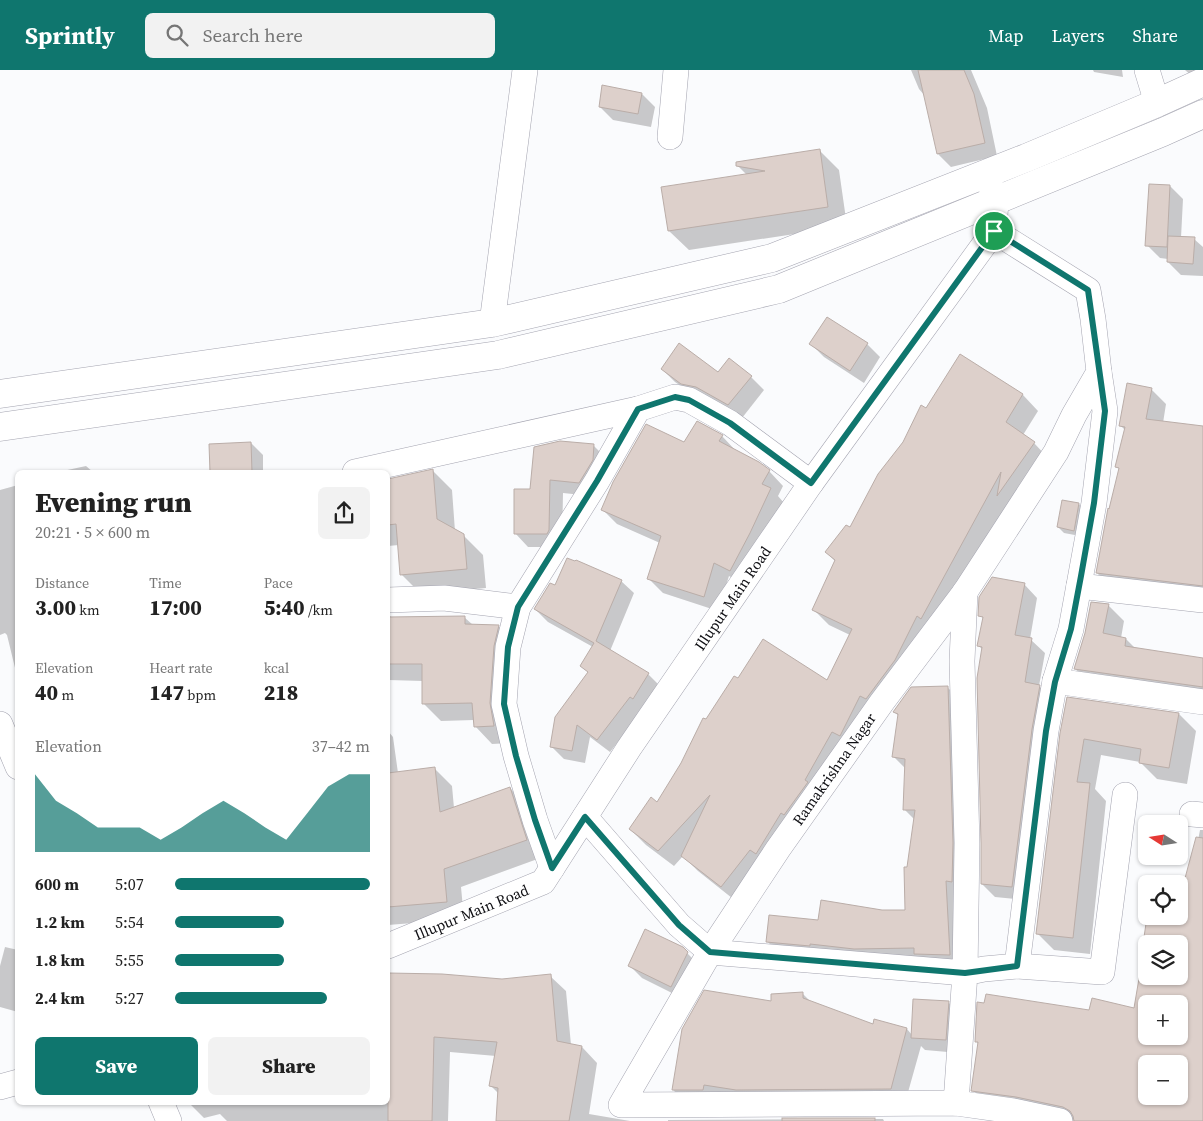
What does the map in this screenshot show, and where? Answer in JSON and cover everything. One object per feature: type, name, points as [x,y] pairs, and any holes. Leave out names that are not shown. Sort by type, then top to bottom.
[{"type":"main road","points":[[0,394],[492,323],[772,258],[986,174],[1203,82]]},
{"type":"main road","points":[[0,427],[498,355],[779,289],[1203,114]]},
{"type":"street","points":[[492,323],[525,70]]},
{"type":"street","points":[[670,137],[676,70]]},
{"type":"street","points":[[1147,70],[1157,103]]},
{"type":"street","points":[[986,174],[996,200],[994,231],[1088,290],[1094,319],[1105,411],[1094,503],[1079,586],[1071,629],[1055,682],[1046,731],[1017,966]]},
{"type":"street","name":"Illupur Main Road","points":[[390,945],[544,882],[629,748],[811,483],[994,231]]},
{"type":"street","name":"Ramakrishna Nagar","points":[[956,1103],[620,1105],[710,952],[778,849],[882,702],[965,592],[1056,452],[1074,415],[1099,372]]},
{"type":"street","points":[[364,470],[638,409],[675,397],[689,400],[730,423],[811,483]]},
{"type":"street","points":[[552,868],[516,756],[504,704],[508,647],[518,607],[597,481],[638,409]]},
{"type":"street","points":[[1079,586],[1203,600]]},
{"type":"street","points":[[965,592],[962,661],[967,843],[965,973],[956,1103],[1013,1111],[1060,1121]]},
{"type":"street","points":[[390,600],[444,598],[518,607]]},
{"type":"street","points":[[1055,682],[1203,702]]},
{"type":"street","points":[[0,724],[15,760]]},
{"type":"street","points":[[585,817],[679,925],[710,952],[965,973],[1017,966],[1102,972],[1125,796]]},
{"type":"street","points":[[0,1087],[15,1083]]},
{"type":"street","points":[[162,1105],[169,1121]]},
{"type":"building","points":[[918,70],[964,70],[974,94],[985,143],[937,154]]},
{"type":"building","points":[[602,85],[642,93],[638,114],[599,107]]},
{"type":"building","points":[[820,149],[828,207],[668,231],[661,187],[765,171],[736,166],[736,162]]},
{"type":"building","points":[[1149,184],[1170,185],[1167,247],[1145,246]]},
{"type":"building","points":[[1168,236],[1195,237],[1193,264],[1167,262]]},
{"type":"building","points":[[827,317],[868,343],[850,371],[809,344]]},
{"type":"building","points":[[679,343],[718,372],[729,358],[752,376],[728,405],[696,387],[681,384],[661,369]]},
{"type":"building","points":[[960,354],[1023,394],[1006,422],[1035,442],[997,496],[1001,472],[921,619],[917,616],[895,660],[866,699],[860,696],[840,736],[832,732],[805,780],[808,782],[784,815],[781,813],[756,854],[750,850],[721,887],[681,856],[710,795],[658,851],[629,829],[651,797],[657,802],[681,763],[703,718],[706,719],[734,676],[738,678],[763,639],[827,680],[852,629],[812,610],[835,560],[825,552],[846,525],[850,527],[878,474],[903,442],[921,405],[926,408]]},
{"type":"building","points":[[1127,383],[1152,388],[1146,419],[1203,426],[1203,586],[1096,573],[1108,508],[1119,468],[1115,467],[1125,427],[1119,426]]},
{"type":"building","points":[[697,421],[723,435],[719,441],[759,462],[770,470],[762,484],[771,488],[730,571],[714,563],[704,597],[647,579],[661,536],[601,510],[613,482],[646,424],[684,442]]},
{"type":"building","points":[[560,441],[594,444],[593,460],[579,483],[550,480],[549,530],[547,534],[514,534],[514,489],[530,489],[534,447]]},
{"type":"building","points":[[251,442],[252,470],[210,470],[209,444]]},
{"type":"building","points":[[433,469],[437,519],[464,534],[467,569],[400,575],[396,524],[390,525],[390,479]]},
{"type":"building","points":[[1062,500],[1079,503],[1074,531],[1057,527]]},
{"type":"building","points":[[567,558],[622,580],[596,641],[649,673],[633,699],[630,697],[597,740],[577,725],[572,751],[550,747],[555,717],[588,672],[580,666],[594,643],[534,609],[550,583],[555,585]]},
{"type":"building","points":[[992,577],[1025,583],[1015,635],[1032,638],[1025,682],[1040,685],[1032,729],[1012,887],[981,884],[977,678],[982,647],[977,646],[983,617],[978,616],[979,597]]},
{"type":"building","points":[[1091,602],[1109,604],[1103,633],[1126,638],[1125,646],[1203,658],[1203,687],[1074,669],[1085,633]]},
{"type":"building","points":[[465,616],[465,624],[499,625],[494,646],[490,703],[494,726],[474,727],[472,703],[422,704],[422,664],[390,664],[390,617]]},
{"type":"building","points":[[948,686],[953,843],[952,882],[946,881],[950,955],[914,954],[914,948],[854,949],[766,942],[769,915],[818,920],[821,900],[882,910],[905,910],[904,867],[907,867],[915,810],[903,810],[905,759],[892,757],[898,714],[893,712],[911,687]]},
{"type":"building","points":[[1067,697],[1179,713],[1169,768],[1139,763],[1141,749],[1084,739],[1077,782],[1090,783],[1073,938],[1036,934],[1060,733]]},
{"type":"building","points":[[435,767],[440,812],[510,787],[527,840],[444,869],[447,902],[390,907],[390,773]]},
{"type":"building","points":[[1196,837],[1203,838],[1203,1121],[1074,1121],[1070,1111],[1063,1107],[1016,1097],[971,1091],[978,1042],[975,1042],[977,1002],[984,1003],[986,994],[1089,1010],[1092,998],[1134,1008],[1138,984],[1188,985],[1188,935],[1144,935],[1146,925],[1188,925],[1188,875],[1186,875]]},
{"type":"building","points":[[645,929],[683,947],[688,952],[671,987],[628,966]]},
{"type":"building","points":[[390,973],[442,974],[502,979],[551,974],[557,1041],[582,1046],[569,1121],[496,1121],[498,1088],[489,1086],[497,1042],[434,1037],[432,1121],[388,1121],[388,1105],[390,1105]]},
{"type":"building","points":[[704,990],[771,1001],[771,994],[803,992],[803,998],[873,1024],[874,1019],[907,1028],[891,1089],[736,1090],[704,1085],[703,1090],[672,1090],[682,1029]]},
{"type":"building","points":[[913,999],[949,1001],[946,1040],[911,1038]]},
{"type":"building","points":[[782,1118],[875,1118],[875,1121],[782,1121]]},
{"type":"route","points":[[994,231],[1088,290],[1094,319],[1105,411],[1094,503],[1081,576],[1071,629],[1055,682],[1046,731],[1017,966],[965,973],[710,952],[679,925],[585,817],[552,868],[516,756],[504,704],[508,647],[518,607],[597,481],[638,409],[675,397],[689,400],[730,423],[811,483],[994,231]]}]
